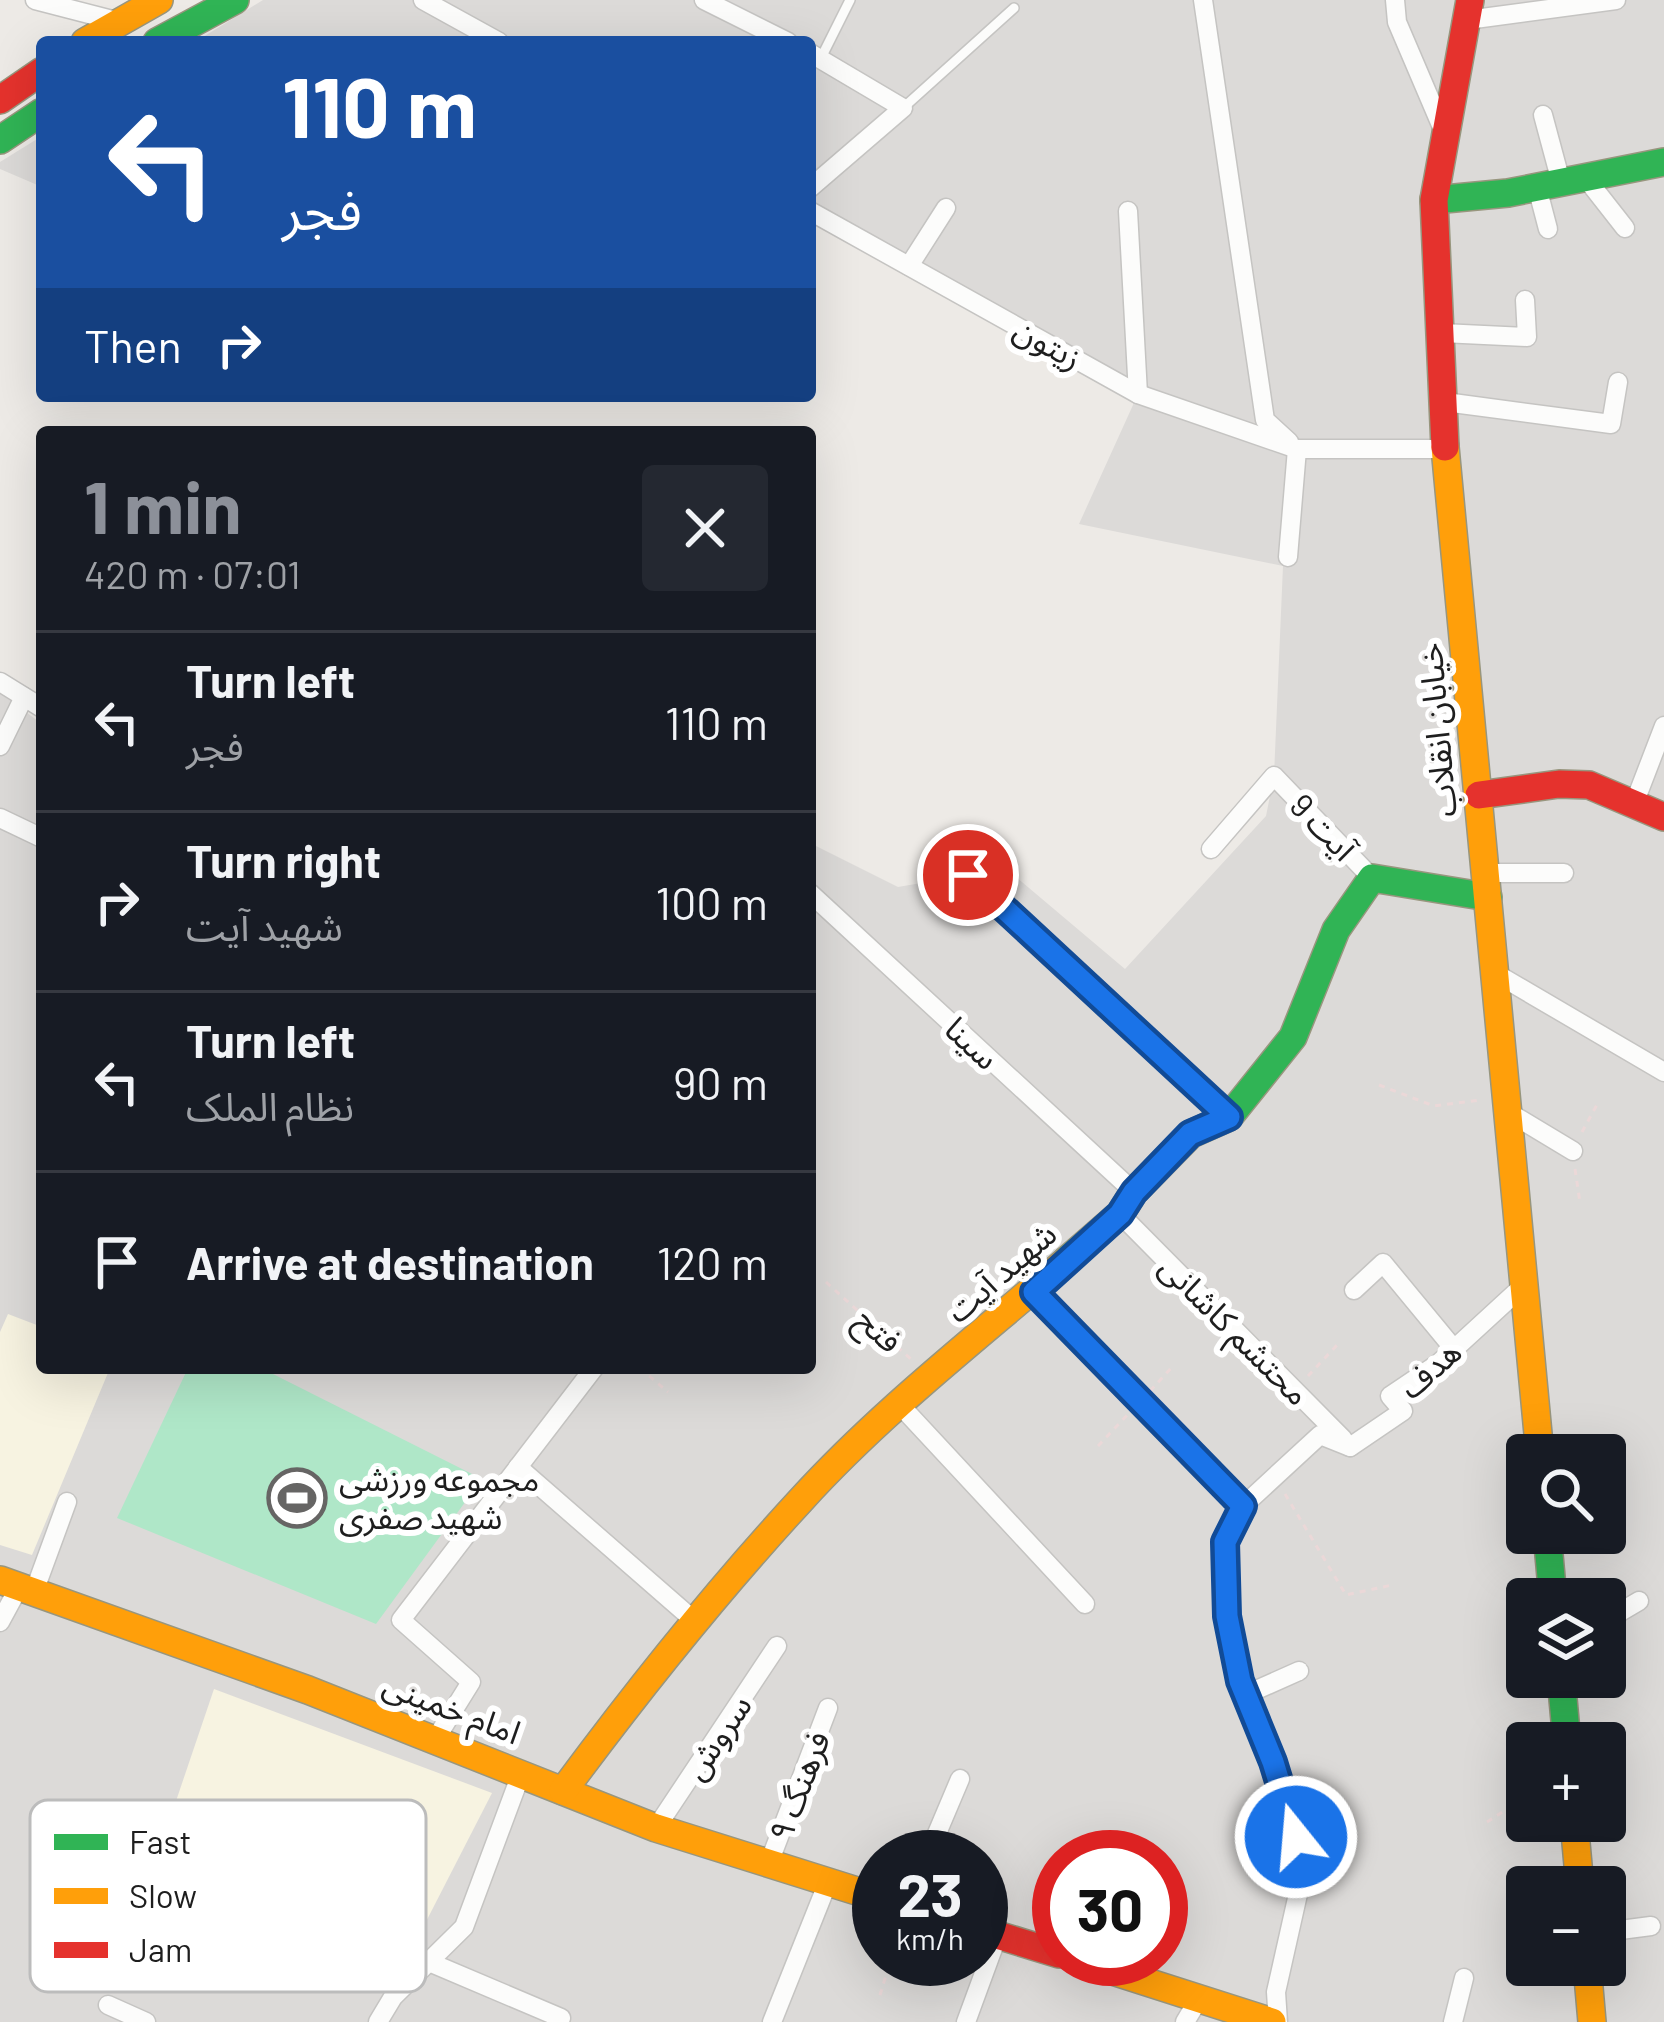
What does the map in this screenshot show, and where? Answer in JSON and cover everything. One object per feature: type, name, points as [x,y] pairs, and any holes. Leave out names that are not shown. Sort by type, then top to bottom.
[{"type":"main road","points":[[96,36],[159,0]]},
{"type":"main road","points":[[168,36],[236,0]]},
{"type":"main road","name":"خیابان انقلاب","points":[[1468,10],[1434,200],[1445,449],[1538,1434]]},
{"type":"main road","points":[[0,100],[36,75]]},
{"type":"main road","points":[[0,140],[36,116]]},
{"type":"main road","points":[[1434,200],[1664,162]]},
{"type":"main road","points":[[1479,795],[1558,784],[1589,785],[1664,817]]},
{"type":"main road","points":[[1372,878],[1487,885]]},
{"type":"main road","name":"شهید آیت","points":[[563,1791],[615,1721],[802,1498],[900,1405],[1034,1292],[1127,1203],[1190,1134],[1229,1117],[1293,1037],[1336,930],[1372,878]]},
{"type":"main road","name":"امام خمینی","points":[[18,1586],[435,1740],[656,1828],[852,1890]]},
{"type":"main road","points":[[1164,1986],[1275,2022]]},
{"type":"main road","points":[[1589,1986],[1592,2022]]},
{"type":"street","points":[[35,0],[120,22]]},
{"type":"street","points":[[422,0],[488,36]]},
{"type":"street","points":[[704,0],[725,5],[778,36]]},
{"type":"street","points":[[1203,0],[1265,419],[1297,449],[1288,557]]},
{"type":"street","points":[[1395,0],[1397,22],[1446,136]]},
{"type":"street","points":[[1468,10],[1616,0]]},
{"type":"street","points":[[816,56],[903,107],[816,183]]},
{"type":"street","points":[[1543,115],[1561,182],[1549,229]]},
{"type":"street","points":[[1561,182],[1625,228]]},
{"type":"street","points":[[909,266],[946,208]]},
{"type":"street","points":[[1129,211],[1138,394]]},
{"type":"street","name":"زیتون","points":[[816,214],[1138,394],[1297,449],[1445,449]]},
{"type":"street","points":[[1442,333],[1527,337],[1525,300]]},
{"type":"street","points":[[1445,402],[1611,424],[1618,382]]},
{"type":"street","points":[[0,682],[36,704]]},
{"type":"street","points":[[0,746],[24,697]]},
{"type":"street","points":[[1634,804],[1664,726]]},
{"type":"street","name":"آیت 9","points":[[1210,849],[1274,776],[1372,878]]},
{"type":"street","points":[[0,818],[36,835]]},
{"type":"street","points":[[1487,885],[1564,873]]},
{"type":"street","points":[[968,875],[1229,1117]]},
{"type":"street","name":"سینا","points":[[816,899],[1127,1203]]},
{"type":"street","points":[[1495,973],[1664,1072]]},
{"type":"street","points":[[1507,1104],[1573,1150]]},
{"type":"street","name":"محتشم کاشانی","points":[[1127,1203],[1350,1447]]},
{"type":"street","points":[[1354,1290],[1383,1263],[1454,1349]]},
{"type":"street","name":"هدف","points":[[1350,1447],[1403,1411],[1390,1396],[1454,1349],[1524,1285]]},
{"type":"street","points":[[435,1740],[471,1682],[400,1620],[589,1374]]},
{"type":"street","points":[[900,1405],[1085,1604]]},
{"type":"street","points":[[1275,2022],[1276,1992],[1298,1894],[1296,1837],[1246,1694],[1227,1616],[1225,1542],[1243,1506],[1320,1435],[1350,1447]]},
{"type":"street","points":[[518,1467],[697,1623]]},
{"type":"street","points":[[0,1622],[67,1502]]},
{"type":"street","points":[[1626,1608],[1640,1600]]},
{"type":"street","name":"سروش","points":[[656,1828],[777,1646]]},
{"type":"street","points":[[1246,1694],[1299,1670]]},
{"type":"street","name":"فرهنگ ۹","points":[[769,1863],[828,1708]]},
{"type":"street","points":[[426,1965],[464,1927],[520,1774]]},
{"type":"street","points":[[937,1830],[959,1778]]},
{"type":"street","points":[[1297,1870],[1338,1835]]},
{"type":"street","points":[[772,2022],[828,1882]]},
{"type":"street","points":[[1626,1929],[1651,1926]]},
{"type":"street","points":[[429,1962],[561,2018]]},
{"type":"street","points":[[1453,2022],[1463,1978]]},
{"type":"street","points":[[967,2022],[976,1986]]},
{"type":"street","points":[[378,2022],[398,1992]]},
{"type":"street","points":[[1185,2022],[1200,1997]]},
{"type":"street","points":[[108,2005],[146,2022]]},
{"type":"lane","points":[[816,53],[850,0]]},
{"type":"lane","points":[[903,107],[1014,8]]},
{"type":"lane","points":[[1034,1292],[1243,1506]]},
{"type":"path","points":[[1379,1085],[1434,1106],[1507,1104]]},
{"type":"path","name":"فتح","points":[[826,1282],[932,1379]]},
{"type":"path","points":[[1294,1390],[1338,1344]]},
{"type":"path","points":[[1098,1446],[1173,1366]]},
{"type":"path","points":[[647,1374],[668,1392]]},
{"type":"path","points":[[1275,1477],[1346,1595],[1392,1585]]},
{"type":"path","points":[[1487,1822],[1506,1814]]},
{"type":"path","points":[[880,1995],[883,1986]]},
{"type":"shaded area","points":[[263,0],[1664,0],[1664,2022],[0,2022],[0,693],[36,720],[36,1374],[816,1374],[816,846],[898,887],[967,875],[958,828],[1125,969],[1266,816],[1274,776],[1283,566],[1079,524],[1138,394],[816,214],[816,36],[205,36]]},
{"type":"shaded area","points":[[36,140],[36,184],[0,169],[0,162]]},
{"type":"shaded area","points":[[8,1314],[36,1325],[36,1374],[107,1374],[32,1555],[0,1545],[0,1332]]},
{"type":"shaded area","points":[[214,1689],[492,1793],[426,1922],[426,1800],[176,1800]]},
{"type":"green space","name":"مجموعه ورزشی شهید صفری","points":[[185,1374],[273,1374],[482,1479],[376,1624],[117,1518]]},
{"type":"traffic: fast","points":[[168,36],[235,0]]},
{"type":"traffic: fast","points":[[0,140],[36,116]]},
{"type":"traffic: fast","points":[[1434,200],[1508,193],[1664,162]]},
{"type":"traffic: fast","points":[[1067,1260],[1120,1214],[1134,1192],[1191,1134],[1229,1117],[1293,1037],[1336,930],[1372,878],[1488,897]]},
{"type":"traffic: fast","points":[[1549,1554],[1551,1578]]},
{"type":"traffic: fast","points":[[1563,1698],[1565,1722]]},
{"type":"traffic: slow","points":[[96,36],[159,0]]},
{"type":"traffic: slow","points":[[1445,447],[1538,1434]]},
{"type":"traffic: slow","points":[[563,1791],[708,1606],[832,1468],[930,1376],[1067,1260]]},
{"type":"traffic: slow","points":[[0,1580],[308,1690],[656,1828],[852,1890]]},
{"type":"traffic: slow","points":[[1576,1842],[1578,1866]]},
{"type":"traffic: slow","points":[[1159,1986],[1272,2022]]},
{"type":"traffic: slow","points":[[1589,1986],[1592,2022]]},
{"type":"traffic: jam","points":[[1445,447],[1434,200],[1470,0]]},
{"type":"traffic: jam","points":[[0,100],[36,75]]},
{"type":"traffic: jam","points":[[1479,795],[1559,784],[1589,785],[1664,817]]},
{"type":"traffic: jam","points":[[1008,1938],[1032,1946]]},
{"type":"place","name":"مجموعه ورزشی شهید صفری","points":[[297,1498]]},
{"type":"route","points":[[968,875],[1229,1117],[1190,1134],[1134,1192],[1120,1214],[1034,1292],[1243,1506],[1225,1542],[1227,1616],[1240,1681],[1273,1762],[1296,1837]]}]
